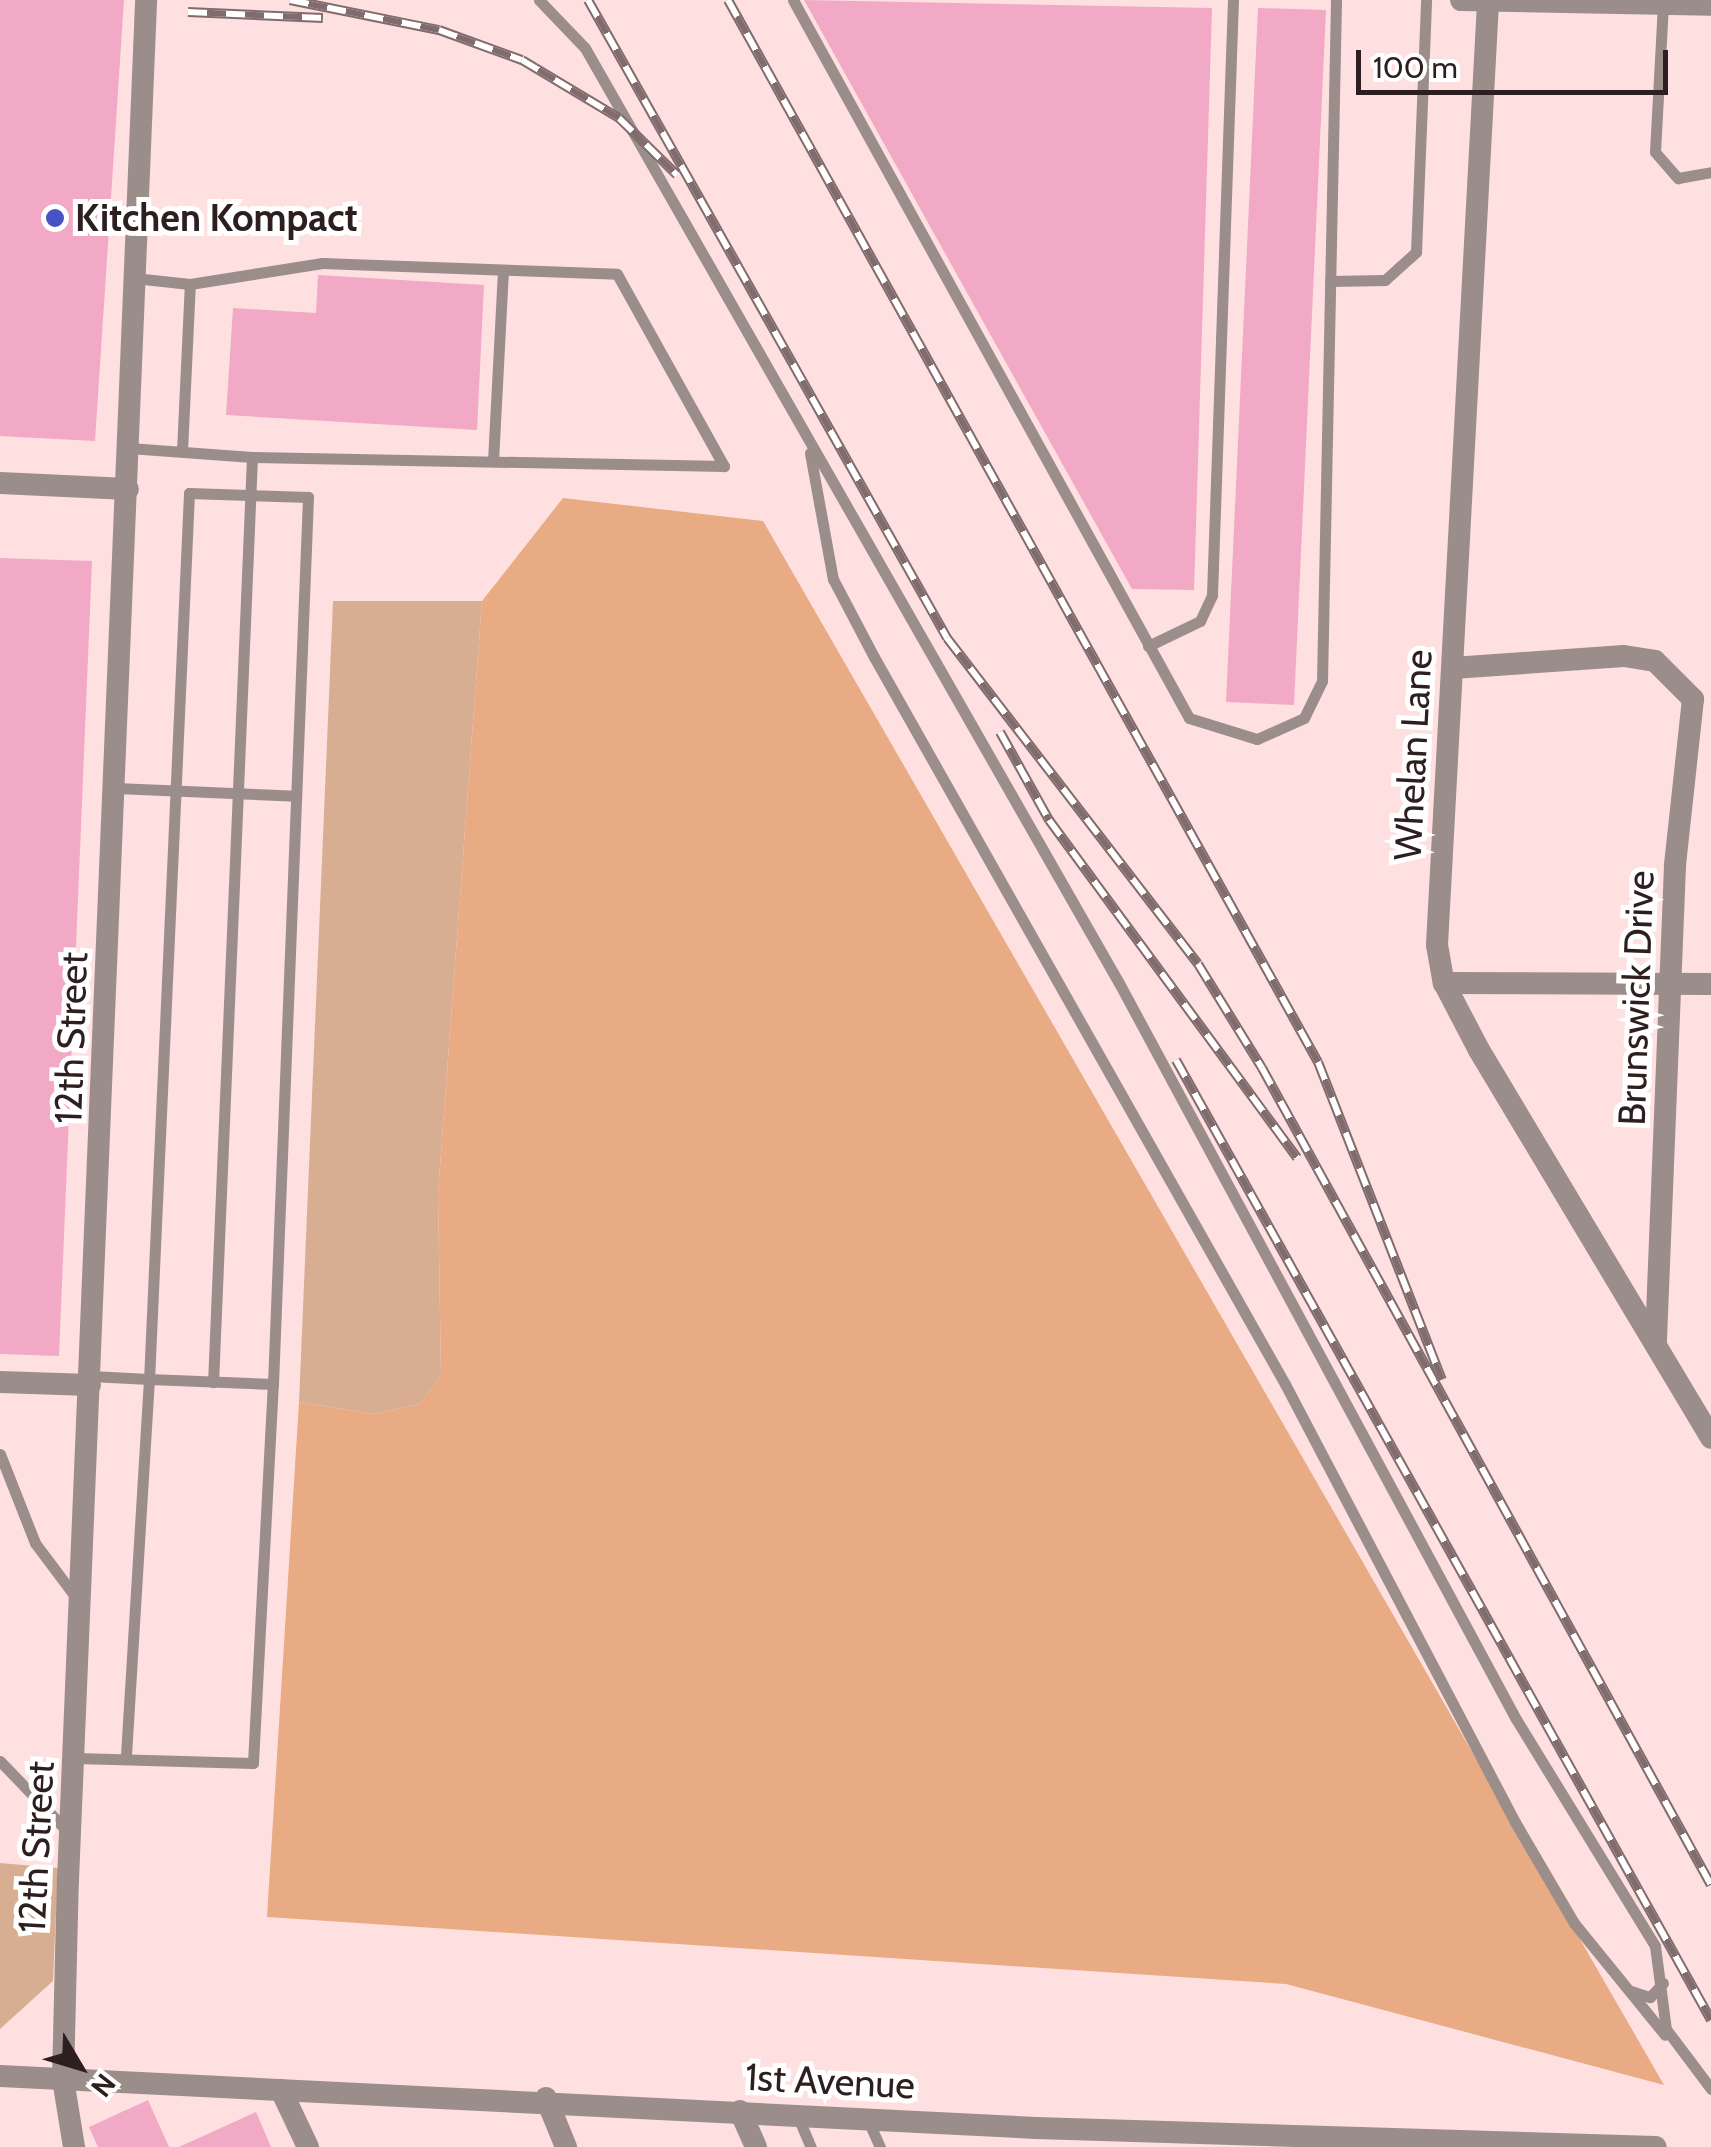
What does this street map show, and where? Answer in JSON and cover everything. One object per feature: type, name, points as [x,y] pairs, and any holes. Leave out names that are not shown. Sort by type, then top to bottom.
[{"type":"street","name":"12th Street","points":[[74,2147],[63,2079],[70,1834],[146,0]]},
{"type":"street","points":[[1461,0],[1711,5]]},
{"type":"street","name":"Whelan Lane","points":[[1488,2],[1437,945],[1444,983],[1711,1438]]},
{"type":"street","points":[[0,483],[128,489]]},
{"type":"street","name":"Brunswick Drive","points":[[1452,668],[1624,656],[1663,668],[1695,708],[1671,982],[1656,1345]]},
{"type":"street","points":[[1444,983],[1711,984]]},
{"type":"street","points":[[0,1382],[90,1381]]},
{"type":"street","name":"1st Avenue","points":[[0,2076],[546,2098],[867,2118],[1039,2137],[1653,2147]]},
{"type":"street","points":[[281,2090],[308,2147]]},
{"type":"street","points":[[546,2098],[566,2147]]},
{"type":"street","points":[[740,2111],[756,2147]]},
{"type":"lane","points":[[539,0],[585,48],[1119,983],[1516,1720],[1655,1946],[1676,2047]]},
{"type":"lane","points":[[794,0],[1189,718],[1210,730],[1257,740],[1304,718],[1322,681],[1336,0]]},
{"type":"lane","points":[[1148,646],[1200,622],[1212,595],[1234,0]]},
{"type":"lane","points":[[1330,281],[1385,280],[1416,252],[1426,0]]},
{"type":"lane","points":[[1663,4],[1655,152],[1678,178],[1711,172]]},
{"type":"lane","points":[[128,448],[252,456],[724,466],[617,274],[322,263],[190,284],[134,278]]},
{"type":"lane","points":[[494,461],[504,270]]},
{"type":"lane","points":[[182,452],[190,284]]},
{"type":"lane","points":[[807,440],[833,578],[874,657],[1285,1384],[1516,1822],[1616,1980],[1711,2089]]},
{"type":"lane","points":[[213,1382],[252,456]]},
{"type":"lane","points":[[76,1758],[252,1763],[273,1384],[308,497],[189,492],[149,1379],[126,1758]]},
{"type":"lane","points":[[116,788],[296,796]]},
{"type":"lane","points":[[90,1381],[273,1384]]},
{"type":"lane","points":[[0,1454],[35,1542],[82,1605]]},
{"type":"lane","points":[[0,1761],[70,1834]]},
{"type":"lane","points":[[1616,1980],[1643,1997],[1663,1983]]},
{"type":"lane","points":[[796,2114],[811,2147]]},
{"type":"lane","points":[[867,2118],[880,2147]]},
{"type":"shaded area","points":[[563,498],[763,521],[1664,2085],[1286,1984],[267,1917],[299,1402],[373,1414],[420,1404],[441,1375],[438,1193],[482,601]]},
{"type":"shaded area","points":[[333,601],[482,601],[438,1193],[441,1375],[420,1404],[373,1414],[299,1402]]},
{"type":"shaded area","points":[[0,1863],[58,1868],[53,1981],[0,2029]]},
{"type":"building","name":"Kitchen Kompact","points":[[0,0],[124,0],[95,441],[0,436]]},
{"type":"building","points":[[804,0],[1212,8],[1194,590],[1132,589]]},
{"type":"building","points":[[1258,8],[1326,10],[1294,705],[1226,702]]},
{"type":"building","points":[[318,275],[484,285],[477,430],[226,415],[233,308],[316,313]]},
{"type":"building","points":[[0,558],[92,561],[59,1356],[0,1354]]},
{"type":"building","points":[[148,2100],[169,2147],[98,2147],[89,2127]]},
{"type":"building","points":[[256,2112],[271,2147],[179,2147]]},
{"type":"railway","points":[[290,0],[439,30],[522,60],[619,118],[677,175]]},
{"type":"railway","points":[[588,0],[947,638],[1198,964],[1262,1068],[1711,1885]]},
{"type":"railway","points":[[728,0],[1318,1062],[1442,1380]]},
{"type":"railway","points":[[188,12],[323,18]]},
{"type":"railway","points":[[1000,732],[1049,820],[1297,1158]]},
{"type":"railway","points":[[1176,1060],[1711,2020]]},
{"type":"place","name":"Kitchen Kompact","points":[[55,218]]}]
